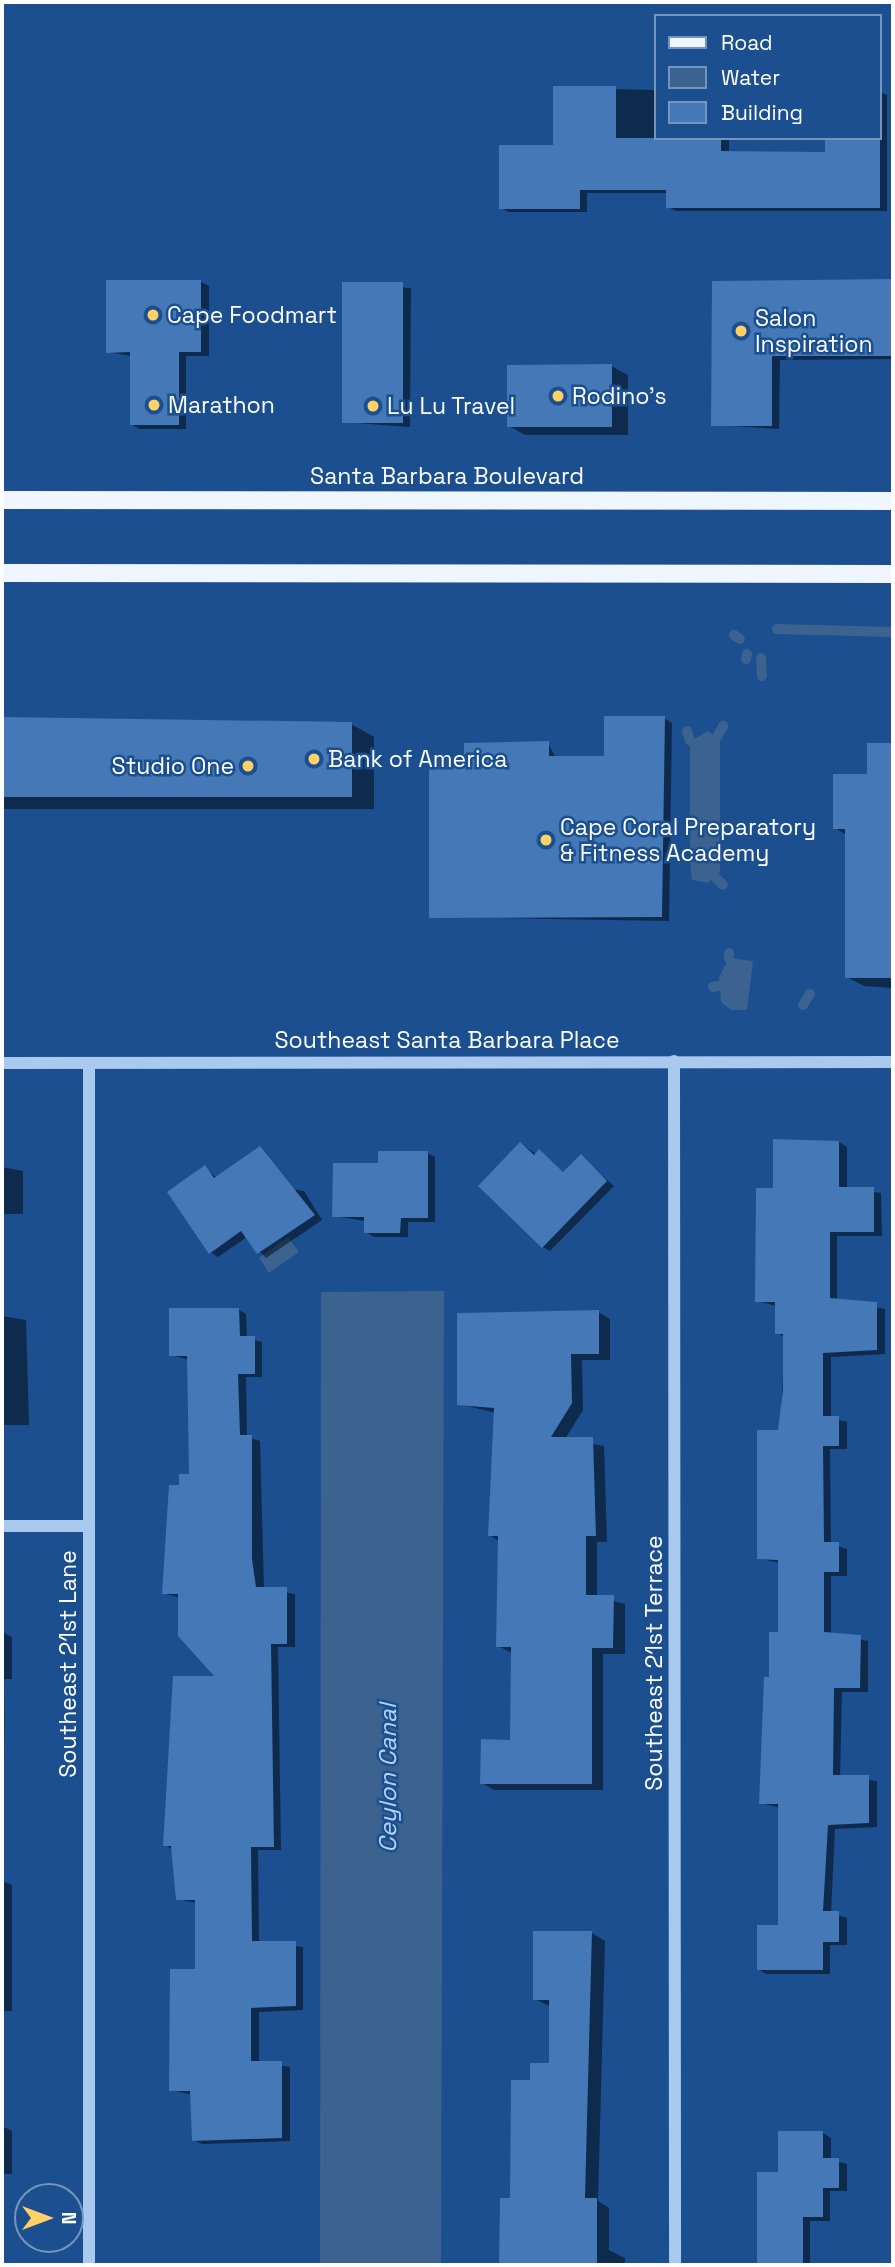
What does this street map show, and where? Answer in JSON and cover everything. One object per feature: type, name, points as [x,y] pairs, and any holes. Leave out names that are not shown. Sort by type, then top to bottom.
[{"type":"main road","name":"Santa Barbara Boulevard","points":[[2,500],[893,501]]},
{"type":"main road","points":[[2,573],[893,574]]},
{"type":"street","name":"Southeast Santa Barbara Place","points":[[2,1063],[674,1060],[893,1062]]},
{"type":"street","name":"Southeast 21st Terrace","points":[[674,1060],[675,2265]]},
{"type":"street","name":"Southeast 21st Lane","points":[[89,1063],[89,2265]]},
{"type":"street","points":[[2,1526],[89,1526]]},
{"type":"water","points":[[708,731],[720,741],[720,872],[708,883],[692,880],[690,741]]},
{"type":"water","points":[[729,958],[753,961],[747,1010],[731,1010],[721,1002],[719,977]]},
{"type":"water","points":[[288,1237],[299,1252],[269,1273],[259,1258]]},
{"type":"water","name":"Ceylon Canal","points":[[444,1291],[441,2265],[320,2265],[321,1292]]},
{"type":"building","points":[[553,86],[616,86],[616,138],[721,140],[721,151],[825,152],[825,140],[880,140],[880,208],[666,208],[666,190],[580,190],[580,209],[499,209],[499,145],[553,145]]},
{"type":"building","points":[[893,279],[893,356],[772,356],[772,426],[711,426],[712,281]]},
{"type":"building","points":[[106,280],[201,280],[201,352],[179,352],[179,425],[130,425],[130,352],[106,353]]},
{"type":"building","points":[[342,282],[403,282],[403,423],[342,423]]},
{"type":"building","points":[[612,364],[612,427],[507,427],[507,365]]},
{"type":"building","name":"Cape Coral Preparatory & Fitness Academy","points":[[604,716],[665,716],[662,917],[429,918],[429,756],[464,756],[464,743],[549,741],[549,756],[604,756]]},
{"type":"building","points":[[2,717],[352,722],[352,797],[2,797]]},
{"type":"building","name":"Cape Coral Preparatory & Fitness Academy","points":[[867,743],[893,743],[893,978],[845,978],[845,829],[833,829],[833,774],[867,774]]},
{"type":"building","points":[[773,1139],[839,1141],[839,1187],[874,1187],[874,1232],[830,1232],[830,1298],[877,1302],[877,1350],[823,1353],[823,1416],[839,1416],[839,1446],[823,1446],[824,1542],[839,1542],[839,1572],[824,1572],[824,1632],[861,1635],[860,1688],[834,1688],[833,1775],[869,1775],[869,1823],[828,1825],[823,1911],[839,1911],[839,1942],[823,1942],[823,1970],[757,1970],[757,1925],[778,1925],[778,1804],[759,1804],[764,1677],[769,1677],[769,1632],[778,1632],[778,1560],[757,1559],[757,1430],[778,1430],[783,1389],[783,1334],[775,1334],[775,1302],[755,1302],[756,1188],[773,1188]]},
{"type":"building","points":[[520,1142],[534,1155],[539,1149],[563,1172],[581,1154],[607,1181],[542,1248],[478,1186]]},
{"type":"building","points":[[260,1146],[315,1215],[257,1254],[241,1231],[209,1254],[167,1192],[205,1165],[214,1178]]},
{"type":"building","points":[[378,1151],[428,1151],[428,1218],[401,1218],[400,1233],[364,1233],[364,1217],[332,1217],[333,1163],[378,1163]]},
{"type":"building","points":[[169,1308],[239,1308],[240,1336],[255,1336],[255,1374],[238,1374],[240,1435],[252,1435],[252,1559],[256,1587],[287,1587],[287,1644],[271,1644],[274,1847],[251,1847],[252,1941],[296,1941],[296,2006],[251,2008],[251,2061],[282,2061],[282,2138],[192,2141],[190,2091],[169,2091],[170,1969],[195,1969],[195,1900],[176,1900],[171,1846],[163,1846],[173,1676],[214,1676],[178,1636],[178,1594],[162,1594],[169,1485],[179,1485],[179,1474],[189,1474],[187,1356],[169,1356]]},
{"type":"building","points":[[599,1310],[599,1354],[571,1354],[572,1403],[551,1437],[593,1437],[596,1536],[586,1536],[586,1595],[614,1595],[613,1648],[592,1648],[592,1784],[480,1784],[481,1739],[510,1740],[511,1647],[496,1647],[498,1536],[488,1536],[494,1408],[457,1405],[457,1313]]},
{"type":"building","points":[[533,1931],[592,1931],[585,2198],[597,2198],[597,2265],[499,2265],[500,2198],[510,2198],[511,2080],[530,2080],[530,2063],[549,2063],[549,2000],[533,2000]]},
{"type":"building","points":[[778,2131],[823,2131],[823,2158],[839,2158],[839,2188],[823,2188],[823,2217],[803,2217],[803,2265],[757,2265],[757,2172],[778,2172]]},
{"type":"waterway","points":[[777,629],[893,632]]},
{"type":"waterway","points":[[734,635],[740,639]]},
{"type":"waterway","points":[[746,659],[747,654]]},
{"type":"waterway","points":[[761,658],[762,676]]},
{"type":"waterway","points":[[717,737],[723,726]]},
{"type":"waterway","points":[[687,731],[690,741]]},
{"type":"waterway","points":[[717,879],[723,885]]},
{"type":"waterway","points":[[729,953],[729,958]]},
{"type":"waterway","points":[[713,987],[719,986]]},
{"type":"waterway","points":[[803,1005],[810,994]]},
{"type":"place","name":"Cape Foodmart","points":[[153,315]]},
{"type":"place","name":"Salon Inspiration","points":[[741,331]]},
{"type":"place","name":"Rodino's","points":[[558,396]]},
{"type":"place","name":"Marathon","points":[[154,405]]},
{"type":"place","name":"Lu Lu Travel","points":[[373,406]]},
{"type":"place","name":"Bank of America","points":[[314,759]]},
{"type":"place","name":"Studio One","points":[[248,766]]},
{"type":"place","name":"Cape Coral Preparatory & Fitness Academy","points":[[546,840]]}]
